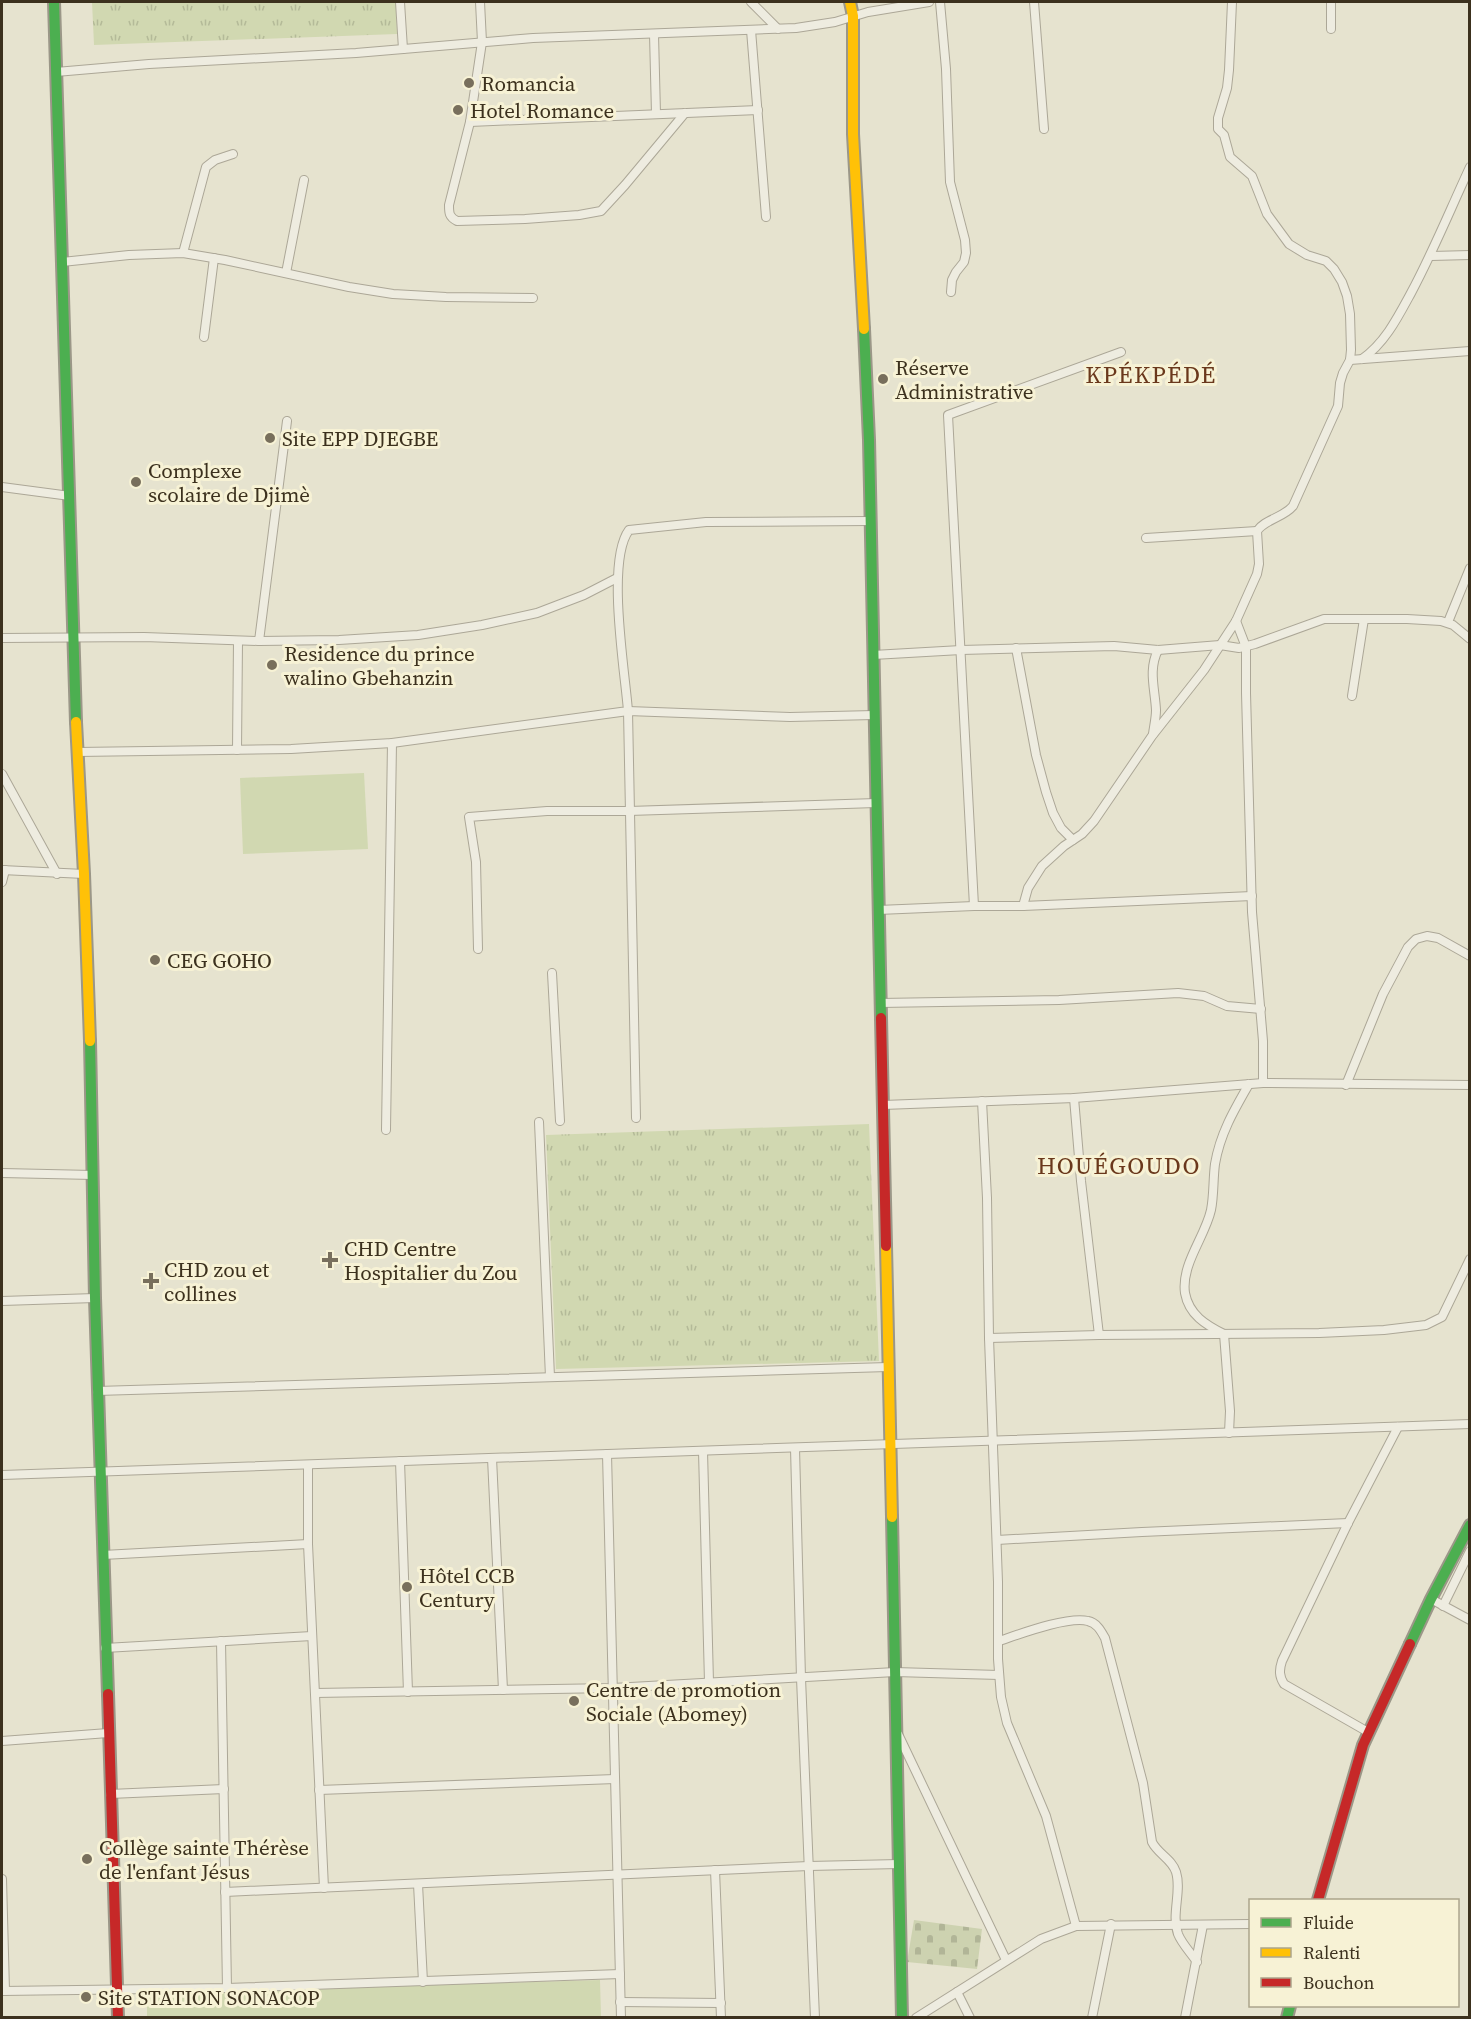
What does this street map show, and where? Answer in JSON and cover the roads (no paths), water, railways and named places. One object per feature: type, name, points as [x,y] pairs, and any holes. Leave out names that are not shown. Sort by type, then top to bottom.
[{"type":"street","points":[[54,2],[77,752],[84,874],[93,1175],[94,1298],[118,2018]]},
{"type":"street","points":[[400,2],[402,49]]},
{"type":"street","points":[[480,2],[482,42],[470,122],[449,205],[451,218],[457,221],[533,219],[601,211],[685,113]]},
{"type":"street","points":[[752,2],[778,29]]},
{"type":"street","points":[[850,2],[853,16],[851,106],[855,205],[864,331],[871,521],[902,2018]]},
{"type":"street","points":[[56,72],[149,64],[356,54],[482,42],[778,29],[815,26],[853,16],[929,2]]},
{"type":"street","points":[[940,2],[948,92],[949,172],[966,253],[964,262],[952,280],[951,292]]},
{"type":"street","points":[[1034,2],[1044,129]]},
{"type":"street","points":[[1023,906],[1029,888],[1042,866],[1082,834],[1094,821],[1152,736],[1204,670],[1236,621],[1257,574],[1259,564],[1257,531],[1263,524],[1281,517],[1293,506],[1335,417],[1343,373],[1350,360],[1350,314],[1342,282],[1326,261],[1307,255],[1290,244],[1267,214],[1252,176],[1230,157],[1224,135],[1218,129],[1218,118],[1227,88],[1229,70],[1232,2]]},
{"type":"street","points":[[1331,2],[1331,29]]},
{"type":"street","points":[[752,30],[766,217]]},
{"type":"street","points":[[654,34],[656,114]]},
{"type":"street","points":[[470,122],[758,110]]},
{"type":"street","points":[[183,253],[206,167],[214,160],[233,154]]},
{"type":"street","points":[[1362,359],[1372,352],[1388,333],[1431,256],[1470,167]]},
{"type":"street","points":[[286,273],[303,180]]},
{"type":"street","points":[[62,262],[129,255],[183,253],[393,294],[533,298]]},
{"type":"street","points":[[1431,256],[1470,255]]},
{"type":"street","points":[[204,337],[214,258]]},
{"type":"street","points":[[1350,360],[1470,351]]},
{"type":"street","points":[[974,906],[948,415],[1121,352]]},
{"type":"street","points":[[258,641],[287,421]]},
{"type":"street","points":[[2,487],[70,496]]},
{"type":"street","points":[[636,1118],[628,711],[616,578],[623,540],[632,529],[706,522],[871,521]]},
{"type":"street","points":[[1146,538],[1257,531]]},
{"type":"street","points":[[1448,622],[1470,568]]},
{"type":"street","points":[[2,638],[144,637],[258,641],[339,640],[417,635],[482,625],[537,612],[584,595],[616,578]]},
{"type":"street","points":[[873,655],[1016,648],[1114,646],[1158,650],[1220,645],[1233,648],[1246,647],[1324,619],[1407,619],[1448,622],[1470,639]]},
{"type":"street","points":[[1352,696],[1364,619]]},
{"type":"street","points":[[1236,621],[1246,647],[1252,896],[1261,1009],[1263,1083]]},
{"type":"street","points":[[237,750],[238,641]]},
{"type":"street","points":[[1016,648],[1036,756],[1046,792],[1057,821],[1073,840]]},
{"type":"street","points":[[1152,736],[1156,714],[1152,672],[1153,660],[1158,650]]},
{"type":"street","points":[[77,752],[291,749],[392,743],[628,711],[790,717],[874,715]]},
{"type":"street","points":[[386,1130],[392,743]]},
{"type":"street","points":[[2,774],[57,873]]},
{"type":"street","points":[[478,949],[476,862],[470,817],[547,811],[629,811],[876,803]]},
{"type":"street","points":[[2,882],[3,870],[84,874]]},
{"type":"street","points":[[878,910],[1252,896]]},
{"type":"street","points":[[1346,1085],[1383,994],[1408,946],[1416,939],[1428,936],[1438,938],[1470,956]]},
{"type":"street","points":[[552,973],[560,1121]]},
{"type":"street","points":[[880,1004],[1059,1000],[1178,993],[1204,996],[1227,1006],[1261,1009]]},
{"type":"street","points":[[883,1106],[1074,1098],[1263,1083],[1470,1085]]},
{"type":"street","points":[[1224,1334],[1200,1320],[1192,1311],[1185,1284],[1188,1270],[1211,1210],[1219,1146],[1232,1113],[1249,1084]]},
{"type":"street","points":[[1074,1098],[1099,1335]]},
{"type":"street","points":[[982,1101],[987,1198],[989,1338],[1001,1697],[1007,1723],[1046,1816],[1076,1926]]},
{"type":"street","points":[[539,1122],[550,1377]]},
{"type":"street","points":[[2,1173],[93,1175]]},
{"type":"street","points":[[989,1338],[1411,1328],[1426,1325],[1442,1317],[1470,1259]]},
{"type":"street","points":[[2,1301],[94,1298]]},
{"type":"street","points":[[1224,1334],[1230,1411],[1229,1433]]},
{"type":"street","points":[[98,1390],[888,1367]]},
{"type":"street","points":[[2,1475],[1470,1424]]},
{"type":"street","points":[[1368,1732],[1284,1684],[1280,1677],[1282,1661],[1398,1427]]},
{"type":"street","points":[[795,1448],[801,1678],[815,2018]]},
{"type":"street","points":[[703,1451],[709,1682]]},
{"type":"street","points":[[608,1454],[621,2018]]},
{"type":"street","points":[[492,1458],[503,1690]]},
{"type":"street","points":[[400,1461],[408,1692]]},
{"type":"street","points":[[308,1465],[308,1544],[324,1888]]},
{"type":"street","points":[[997,1540],[1151,1531],[1348,1524]]},
{"type":"street","points":[[1318,1899],[1368,1732],[1431,1599],[1470,1525]]},
{"type":"street","points":[[103,1555],[308,1544]]},
{"type":"street","points":[[1443,1606],[1470,1551]]},
{"type":"street","points":[[1431,1599],[1470,1620]]},
{"type":"street","points":[[999,1641],[1071,1621],[1089,1621],[1098,1626],[1105,1638],[1143,1783],[1152,1842],[1176,1872],[1176,1924],[1181,1940],[1197,1962]]},
{"type":"street","points":[[105,1648],[312,1636]]},
{"type":"street","points":[[221,1641],[227,1988]]},
{"type":"street","points":[[315,1694],[613,1688],[895,1672],[999,1675]]},
{"type":"street","points":[[896,1730],[1006,1960]]},
{"type":"street","points":[[2,1741],[108,1733]]},
{"type":"street","points":[[319,1790],[615,1779]]},
{"type":"street","points":[[110,1794],[224,1789]]},
{"type":"street","points":[[225,1892],[899,1864]]},
{"type":"street","points":[[715,1870],[722,2018]]},
{"type":"street","points":[[2,1879],[3,1991],[227,1988],[620,1974]]},
{"type":"street","points":[[418,1884],[423,1982]]},
{"type":"street","points":[[1092,2018],[1111,1924]]},
{"type":"street","points":[[1185,2018],[1203,1924]]},
{"type":"street","points":[[916,2018],[1041,1939],[1076,1926],[1249,1924]]},
{"type":"street","points":[[957,1992],[970,2018]]},
{"type":"street","points":[[620,2002],[721,2003]]},
{"type":"place","name":"Romancia","points":[[469,83]]},
{"type":"place","name":"Hotel Romance","points":[[458,110]]},
{"type":"place","name":"Réserve Administrative","points":[[883,379]]},
{"type":"place","name":"Site EPP DJEGBE","points":[[270,438]]},
{"type":"place","name":"Complexe scolaire de Djimè","points":[[136,482]]},
{"type":"place","name":"Residence du prince walino Gbehanzin","points":[[272,665]]},
{"type":"place","name":"CEG GOHO","points":[[155,960]]},
{"type":"place","name":"CHD Centre Hospitalier du Zou","points":[[330,1260]]},
{"type":"place","name":"CHD zou et collines","points":[[151,1281]]},
{"type":"place","name":"Hôtel CCB Century","points":[[407,1587]]},
{"type":"place","name":"Centre de promotion Sociale (Abomey)","points":[[574,1701]]},
{"type":"place","name":"Collège sainte Thérèse de l'enfant Jésus","points":[[87,1859]]},
{"type":"place","name":"Site STATION SONACOP","points":[[86,1997]]},
{"type":"district","name":"KPÉKPÉDÉ","points":[[1151,374]]},
{"type":"district","name":"HOUÉGOUDO","points":[[1119,1165]]}]
